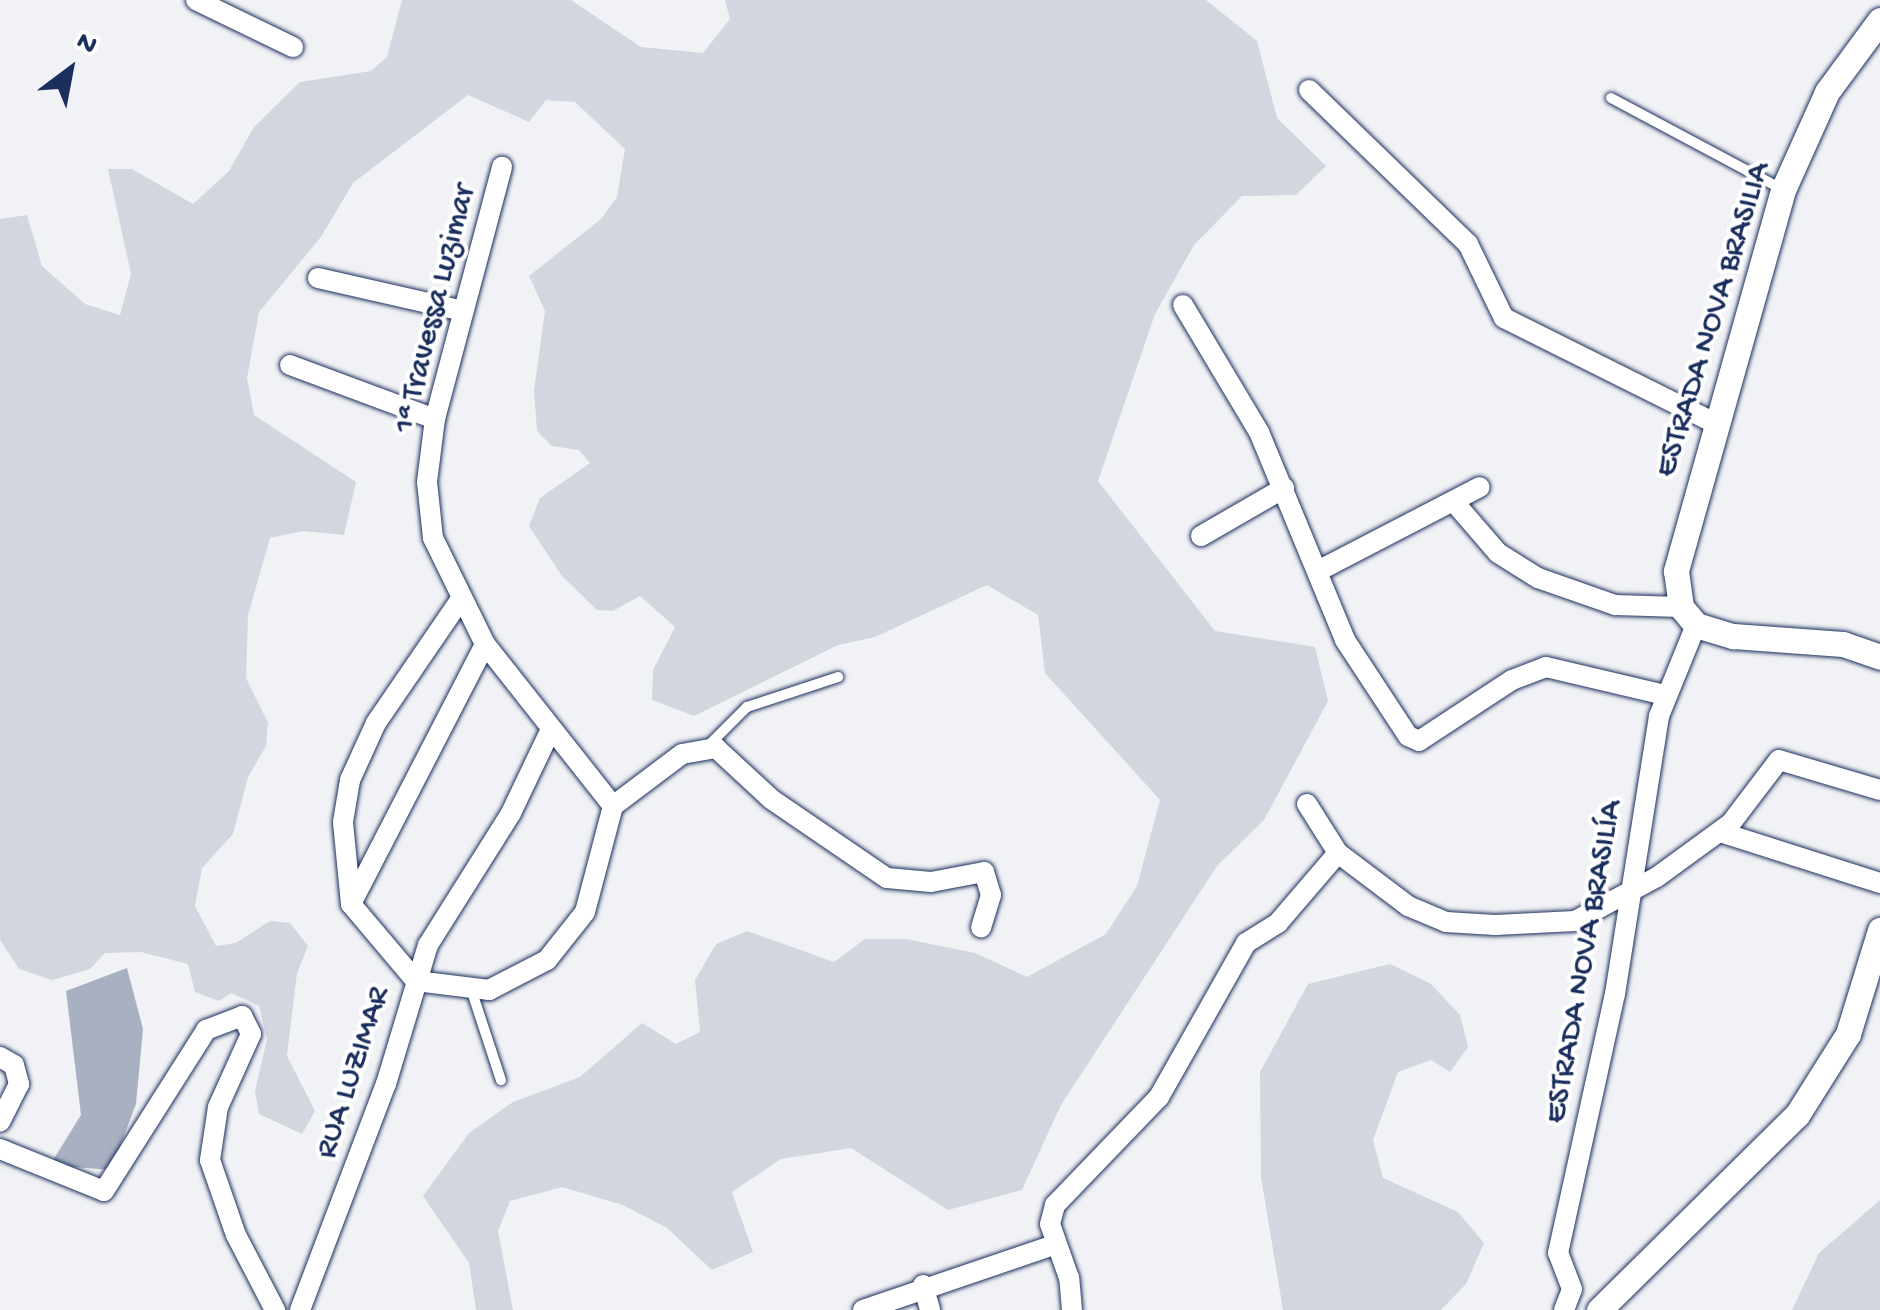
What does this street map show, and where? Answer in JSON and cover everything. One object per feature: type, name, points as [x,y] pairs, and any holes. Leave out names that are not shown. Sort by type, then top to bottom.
[{"type":"street","points":[[196,0],[293,47]]},
{"type":"street","name":"ESTRADA NOVA BRASILIA","points":[[1688,616],[1678,552],[1784,190],[1827,92],[1876,20]]},
{"type":"street","points":[[1309,90],[1468,244],[1504,318],[1715,423]]},
{"type":"street","name":"1ª Travessa Luzimar","points":[[502,167],[435,419],[428,508],[459,602],[486,644],[613,806]]},
{"type":"street","points":[[318,278],[463,311]]},
{"type":"street","points":[[1184,305],[1260,432],[1344,640],[1414,740],[1512,680],[1546,667],[1664,695]]},
{"type":"street","points":[[290,365],[435,419]]},
{"type":"street","points":[[1318,571],[1480,487]]},
{"type":"street","points":[[1201,536],[1284,488]]},
{"type":"street","points":[[1454,502],[1518,568],[1615,604],[1688,616],[1733,636],[1843,644],[1880,658]]},
{"type":"street","points":[[351,904],[343,822],[350,780],[404,676],[459,602]]},
{"type":"street","name":"ESTRADA NOVA BRASILÍA","points":[[1564,1310],[1572,1288],[1558,1254],[1632,891],[1664,695],[1688,616]]},
{"type":"street","points":[[351,904],[486,644]]},
{"type":"street","points":[[551,729],[511,813],[428,945],[416,980],[472,992],[515,981],[547,960],[579,926],[613,806],[668,762],[709,746],[733,758],[771,799],[887,878],[931,882],[984,872],[991,896],[981,928]]},
{"type":"street","points":[[1307,804],[1338,853],[1408,906],[1464,925],[1563,924],[1632,891],[1720,832],[1784,759],[1880,790]]},
{"type":"street","points":[[1720,832],[1880,883]]},
{"type":"street","points":[[1072,1310],[1066,1264],[1054,1245],[1050,1214],[1062,1194],[1121,1144],[1159,1097],[1246,943],[1278,923],[1338,853]]},
{"type":"street","name":"RUA LUZIMAR","points":[[300,1310],[386,1084],[416,980],[351,904]]},
{"type":"street","points":[[1599,1310],[1798,1115],[1848,1034],[1880,930]]},
{"type":"street","points":[[0,1149],[104,1191],[206,1030],[242,1016],[251,1034],[218,1106],[210,1160],[236,1235],[275,1310]]},
{"type":"street","points":[[0,1056],[14,1065],[19,1084],[0,1122]]},
{"type":"street","points":[[862,1310],[923,1284],[1054,1245]]},
{"type":"street","points":[[923,1284],[930,1310]]},
{"type":"lane","points":[[1611,98],[1784,190]]},
{"type":"lane","points":[[709,746],[747,707],[838,677]]},
{"type":"lane","points":[[472,992],[501,1080]]},
{"type":"shaded area","points":[[402,0],[571,0],[641,47],[703,53],[730,19],[725,0],[1206,0],[1257,41],[1277,118],[1326,166],[1296,195],[1242,196],[1194,245],[1155,314],[1098,481],[1215,631],[1315,647],[1328,701],[1264,820],[1217,866],[1061,1105],[1022,1190],[948,1210],[851,1148],[781,1159],[732,1192],[753,1252],[712,1270],[667,1228],[623,1205],[562,1187],[510,1201],[498,1231],[513,1310],[476,1310],[469,1263],[423,1196],[469,1133],[513,1102],[580,1077],[642,1023],[676,1044],[700,1032],[695,980],[716,944],[747,931],[834,962],[865,939],[906,939],[975,953],[1027,977],[1106,934],[1137,886],[1160,800],[1045,673],[1038,615],[987,585],[875,637],[838,645],[694,716],[652,700],[653,670],[675,627],[640,596],[613,611],[597,610],[562,576],[529,526],[540,498],[590,463],[579,450],[552,446],[537,431],[534,391],[545,311],[529,276],[601,219],[617,197],[625,149],[575,102],[546,100],[529,122],[468,95],[353,183],[321,237],[259,312],[247,378],[254,415],[356,482],[344,535],[303,531],[270,538],[248,615],[246,678],[268,723],[266,746],[248,777],[233,834],[202,868],[195,906],[216,946],[236,943],[270,921],[290,923],[308,946],[297,973],[287,1056],[315,1111],[302,1134],[259,1114],[255,1091],[267,1039],[259,1006],[231,993],[219,1001],[195,992],[188,964],[141,952],[105,953],[90,969],[52,980],[19,969],[0,940],[0,219],[27,215],[42,266],[85,304],[120,315],[131,274],[108,169],[132,169],[193,204],[229,171],[254,127],[300,82],[371,71],[387,57]]},
{"type":"shaded area","points":[[1390,964],[1431,984],[1460,1015],[1468,1047],[1450,1072],[1431,1060],[1398,1072],[1373,1140],[1383,1178],[1458,1212],[1484,1243],[1466,1284],[1441,1310],[1283,1310],[1261,1177],[1260,1072],[1308,984]]},
{"type":"shaded area","points":[[1880,1200],[1880,1310],[1792,1310],[1819,1253]]},
{"type":"water","points":[[127,968],[143,1029],[136,1104],[111,1170],[50,1165],[81,1115],[66,991]]}]
